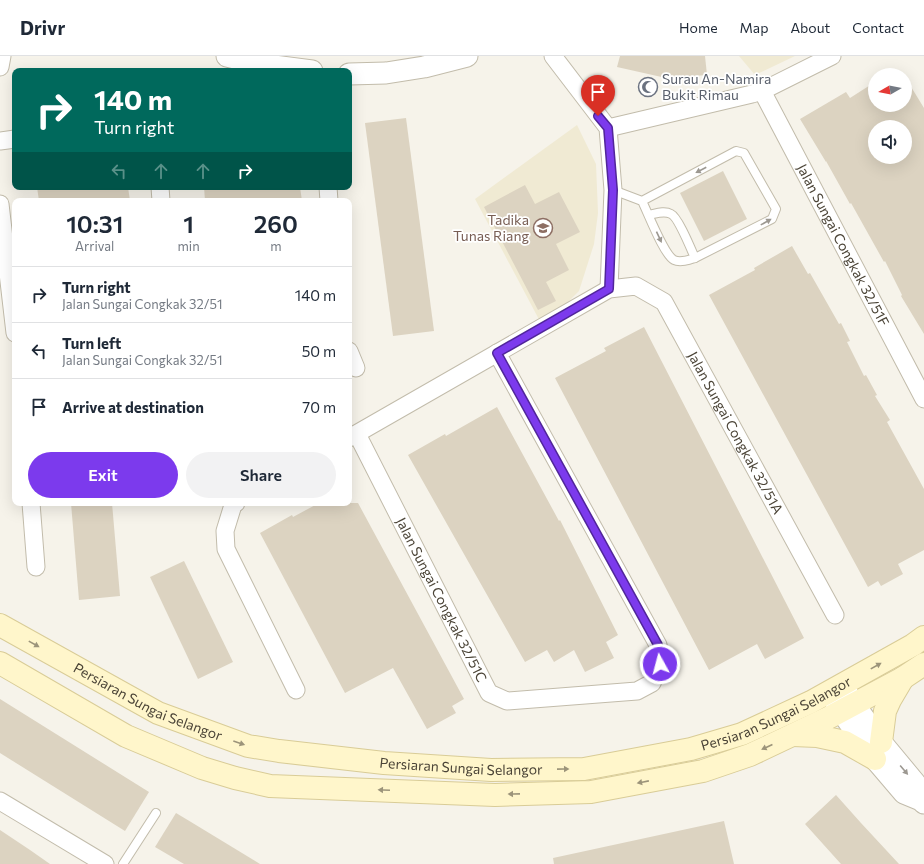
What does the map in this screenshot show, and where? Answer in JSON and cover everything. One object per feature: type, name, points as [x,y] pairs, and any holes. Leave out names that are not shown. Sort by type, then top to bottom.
[{"type":"main road","name":"Persiaran Sungai Selangor","points":[[0,625],[158,713],[248,746],[384,763],[491,770],[584,769],[691,749],[742,734],[811,702],[913,645],[924,636]]},
{"type":"main road","name":"Persiaran Sungai Selangor","points":[[0,663],[126,736],[202,768],[235,778],[270,786],[495,794],[591,792],[703,770],[750,755],[793,735],[903,678],[924,664]]},
{"type":"main road","points":[[793,735],[816,736],[878,751],[885,711],[903,678]]},
{"type":"street","points":[[0,67],[2,56]]},
{"type":"street","points":[[227,56],[259,64],[289,68]]},
{"type":"street","points":[[352,74],[386,73],[424,67],[467,56]]},
{"type":"street","points":[[353,436],[609,289],[613,190],[608,128],[553,56]]},
{"type":"street","points":[[608,128],[762,91],[832,56]]},
{"type":"street","name":"Jalan Sungai Congkak 32/51F","points":[[762,91],[924,399]]},
{"type":"street","points":[[0,141],[12,139]]},
{"type":"street","points":[[0,204],[12,307]]},
{"type":"street","name":"Jalan Sungai Congkak 32/51A","points":[[609,289],[636,286],[664,302],[834,615]]},
{"type":"street","name":"Jalan Sungai Congkak 32/51C","points":[[353,436],[490,693],[507,701],[637,691],[652,683],[660,664],[658,645],[497,353]]},
{"type":"street","points":[[352,358],[356,368]]},
{"type":"street","points":[[31,506],[36,567]]},
{"type":"street","points":[[233,506],[225,531],[226,549],[296,690]]},
{"type":"street","points":[[836,688],[847,708],[878,751],[915,783],[923,802]]},
{"type":"street","points":[[0,801],[105,864]]},
{"type":"lane","points":[[613,190],[642,201],[665,251],[673,260],[683,262],[695,258],[772,219],[776,209],[744,153],[736,152],[642,201]]},
{"type":"lane","points":[[649,215],[661,212],[670,214],[676,219],[695,258]]},
{"type":"lane","points":[[123,864],[156,813]]},
{"type":"shaded area","points":[[739,56],[795,56],[755,75]]},
{"type":"shaded area","name":"Tadika Tunas Riang","points":[[577,125],[596,164],[598,213],[594,244],[579,291],[543,327],[475,199]]},
{"type":"building","points":[[620,56],[705,56],[707,75],[666,78],[617,67]]},
{"type":"building","points":[[868,86],[868,112],[912,112],[912,88],[924,108],[924,334],[901,296],[902,295],[885,261],[884,262],[851,203],[850,204],[800,119],[846,92],[850,98]]},
{"type":"building","points":[[406,118],[434,331],[393,336],[365,123]]},
{"type":"building","points":[[723,171],[747,219],[704,241],[680,193]]},
{"type":"building","points":[[525,185],[535,204],[559,192],[580,232],[556,244],[569,270],[546,282],[556,301],[538,310],[484,207]]},
{"type":"building","points":[[37,190],[128,190],[130,198],[39,198]]},
{"type":"building","points":[[204,190],[300,190],[302,198],[205,198]]},
{"type":"building","points":[[792,246],[808,274],[810,273],[839,324],[841,323],[850,341],[847,342],[864,376],[866,375],[877,395],[875,396],[890,420],[887,422],[924,489],[924,550],[898,564],[903,574],[881,586],[878,581],[868,587],[709,295],[755,270],[754,268]]},
{"type":"building","points":[[644,327],[804,638],[765,659],[757,644],[709,670],[555,378],[606,351],[604,348]]},
{"type":"building","points":[[497,407],[559,521],[560,520],[618,635],[606,642],[614,658],[585,672],[574,650],[554,662],[547,650],[525,662],[408,455],[445,434],[446,436]]},
{"type":"building","points":[[352,503],[358,503],[464,699],[452,706],[456,713],[427,729],[393,668],[345,693],[260,533],[292,515],[293,517],[313,506],[352,506]]},
{"type":"building","points":[[71,506],[112,506],[120,596],[79,600]]},
{"type":"building","points":[[184,561],[233,662],[198,679],[150,577]]},
{"type":"building","points":[[0,699],[149,792],[125,831],[0,753]]},
{"type":"building","points":[[836,795],[899,864],[841,864],[805,824]]},
{"type":"building","points":[[176,813],[260,864],[184,864],[155,847]]},
{"type":"building","points":[[724,821],[734,864],[554,864],[553,858]]},
{"type":"building","points":[[0,830],[30,850],[50,864],[0,864]]},
{"type":"place","name":"Surau An-Namira Bukit Rimau","points":[[648,87]]},
{"type":"place","name":"Tadika Tunas Riang","points":[[543,228]]},
{"type":"route","points":[[598,116],[608,128],[613,190],[609,289],[497,353],[658,645],[660,664]]}]
